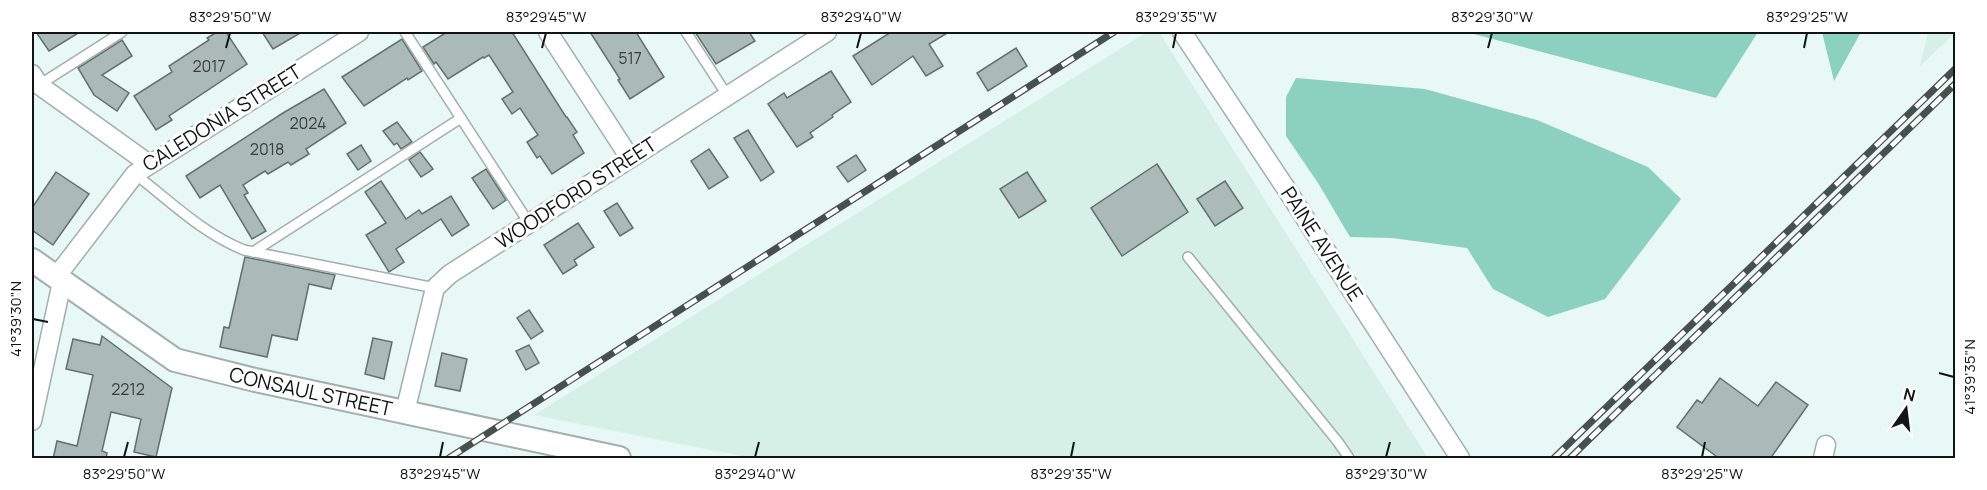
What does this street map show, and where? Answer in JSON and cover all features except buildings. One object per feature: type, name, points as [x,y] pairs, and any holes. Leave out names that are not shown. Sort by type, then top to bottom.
[{"type":"street","name":"CALEDONIA STREET","points":[[59,280],[142,169],[359,32]]},
{"type":"street","points":[[548,32],[630,158]]},
{"type":"street","name":"WOODFORD STREET","points":[[435,288],[450,274],[827,32]]},
{"type":"street","name":"PAINE AVENUE","points":[[1182,32],[1285,186],[1460,459]]},
{"type":"street","points":[[35,80],[142,169]]},
{"type":"street","name":"CONSAUL STREET","points":[[32,260],[175,360],[619,459]]},
{"type":"street","points":[[32,421],[36,375],[59,280]]},
{"type":"street","points":[[405,412],[435,288]]},
{"type":"lane","points":[[35,80],[122,32]]},
{"type":"lane","points":[[405,32],[529,223]]},
{"type":"lane","points":[[686,32],[728,95]]},
{"type":"lane","points":[[253,252],[461,118]]},
{"type":"lane","points":[[142,169],[207,231],[223,241],[253,252],[435,288]]},
{"type":"lane","points":[[1188,257],[1338,442],[1349,459]]},
{"type":"shaded area","points":[[1147,32],[1159,32],[1428,458],[751,458],[534,415]]},
{"type":"shaded area","points":[[1928,32],[1956,32],[1920,66]]},
{"type":"green space","points":[[1466,32],[1758,32],[1716,98]]},
{"type":"green space","points":[[1822,32],[1861,32],[1834,81]]},
{"type":"green space","points":[[1296,78],[1425,89],[1537,120],[1648,167],[1681,199],[1605,299],[1548,317],[1493,289],[1467,248],[1392,238],[1350,237],[1318,183],[1286,136],[1286,97]]},
{"type":"railway","points":[[449,458],[1114,32]]},
{"type":"railway","points":[[1554,458],[1956,68]]},
{"type":"railway","points":[[1570,458],[1956,83]]}]
